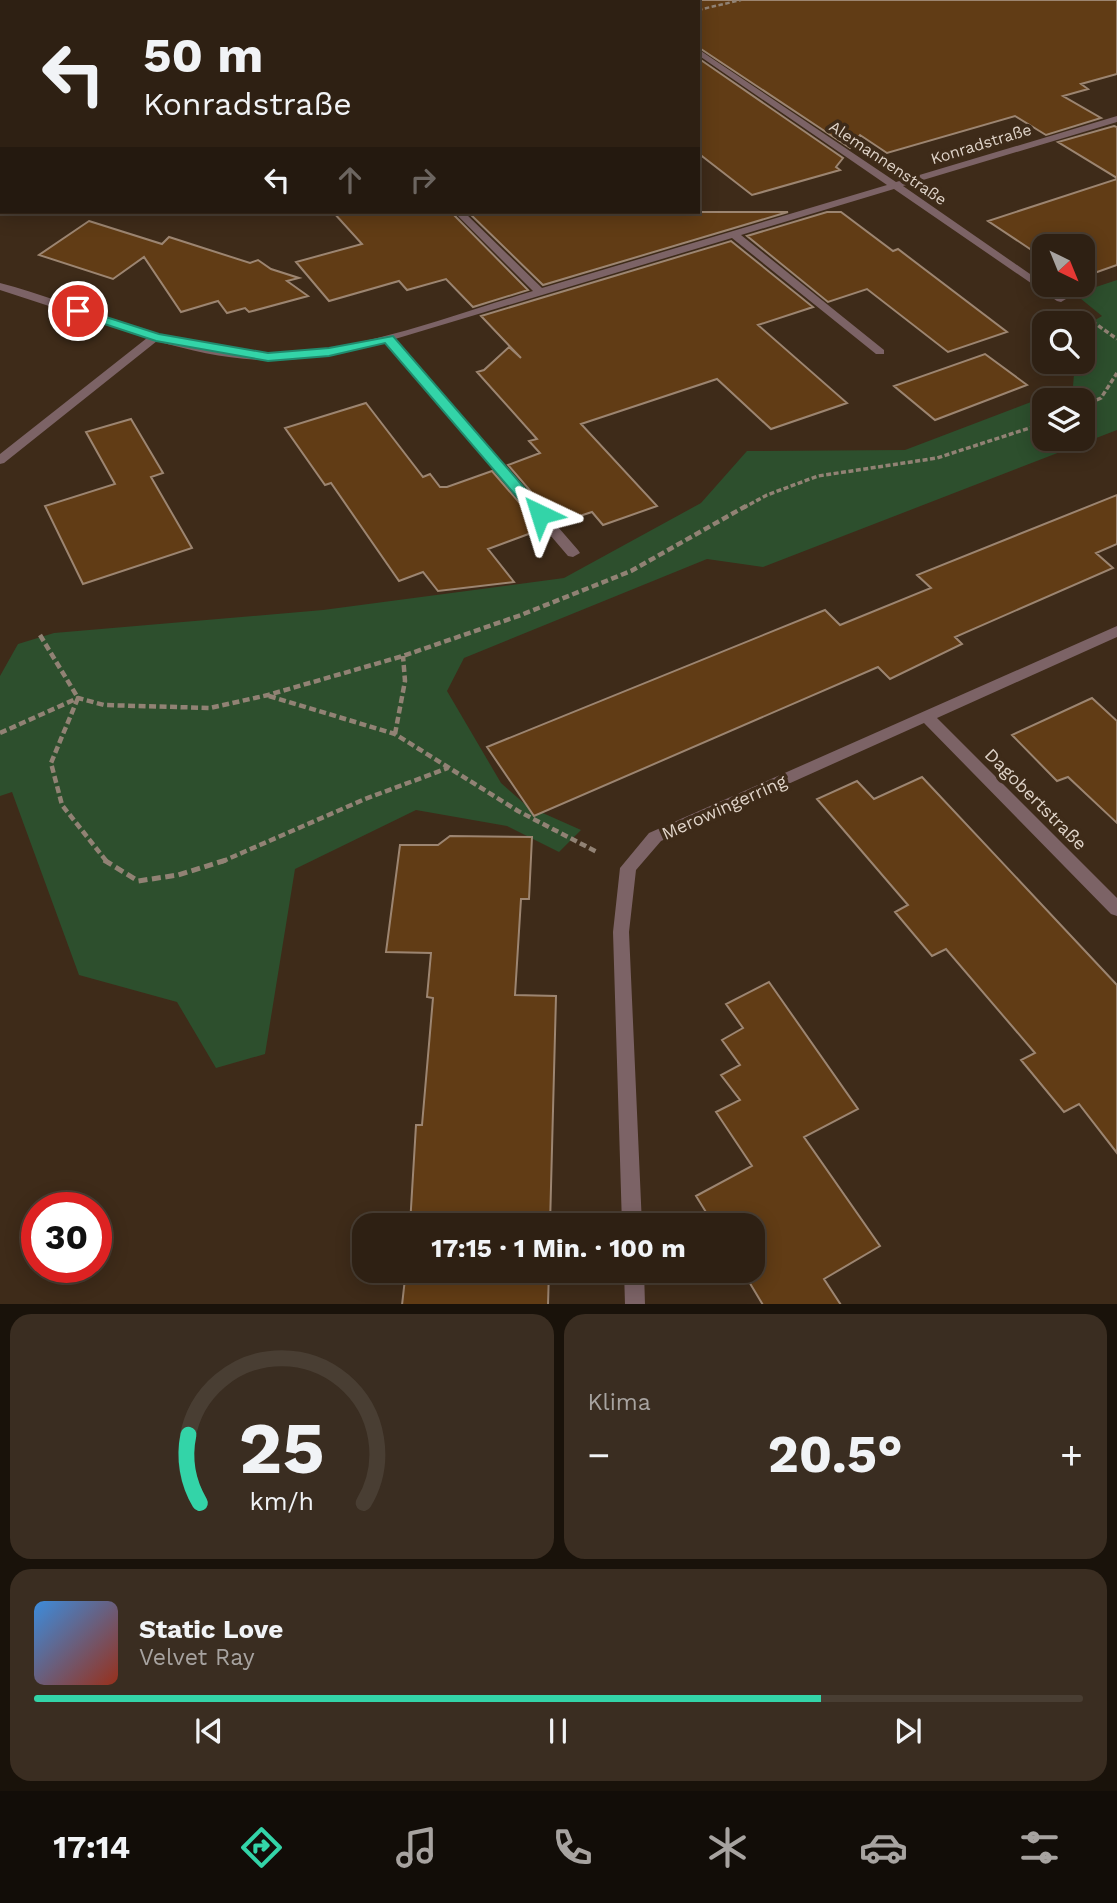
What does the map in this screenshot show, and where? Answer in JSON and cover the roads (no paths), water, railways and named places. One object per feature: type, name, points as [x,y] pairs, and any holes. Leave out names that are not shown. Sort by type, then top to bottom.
[{"type":"street","name":"Alemannenstraße","points":[[700,52],[893,187],[1061,299]]},
{"type":"street","name":"Konradstraße","points":[[0,286],[156,337],[268,357],[329,352],[388,338],[1117,120]]},
{"type":"street","points":[[461,214],[540,292]]},
{"type":"street","points":[[733,234],[880,352]]},
{"type":"street","points":[[0,460],[156,337]]},
{"type":"street","points":[[388,338],[573,553]]},
{"type":"street","name":"Merowingerring","points":[[632,1213],[621,932],[628,868],[655,837],[1117,631]]},
{"type":"street","name":"Dagobertstraße","points":[[927,717],[1117,909]]},
{"type":"street","points":[[634,1283],[635,1304]]}]
